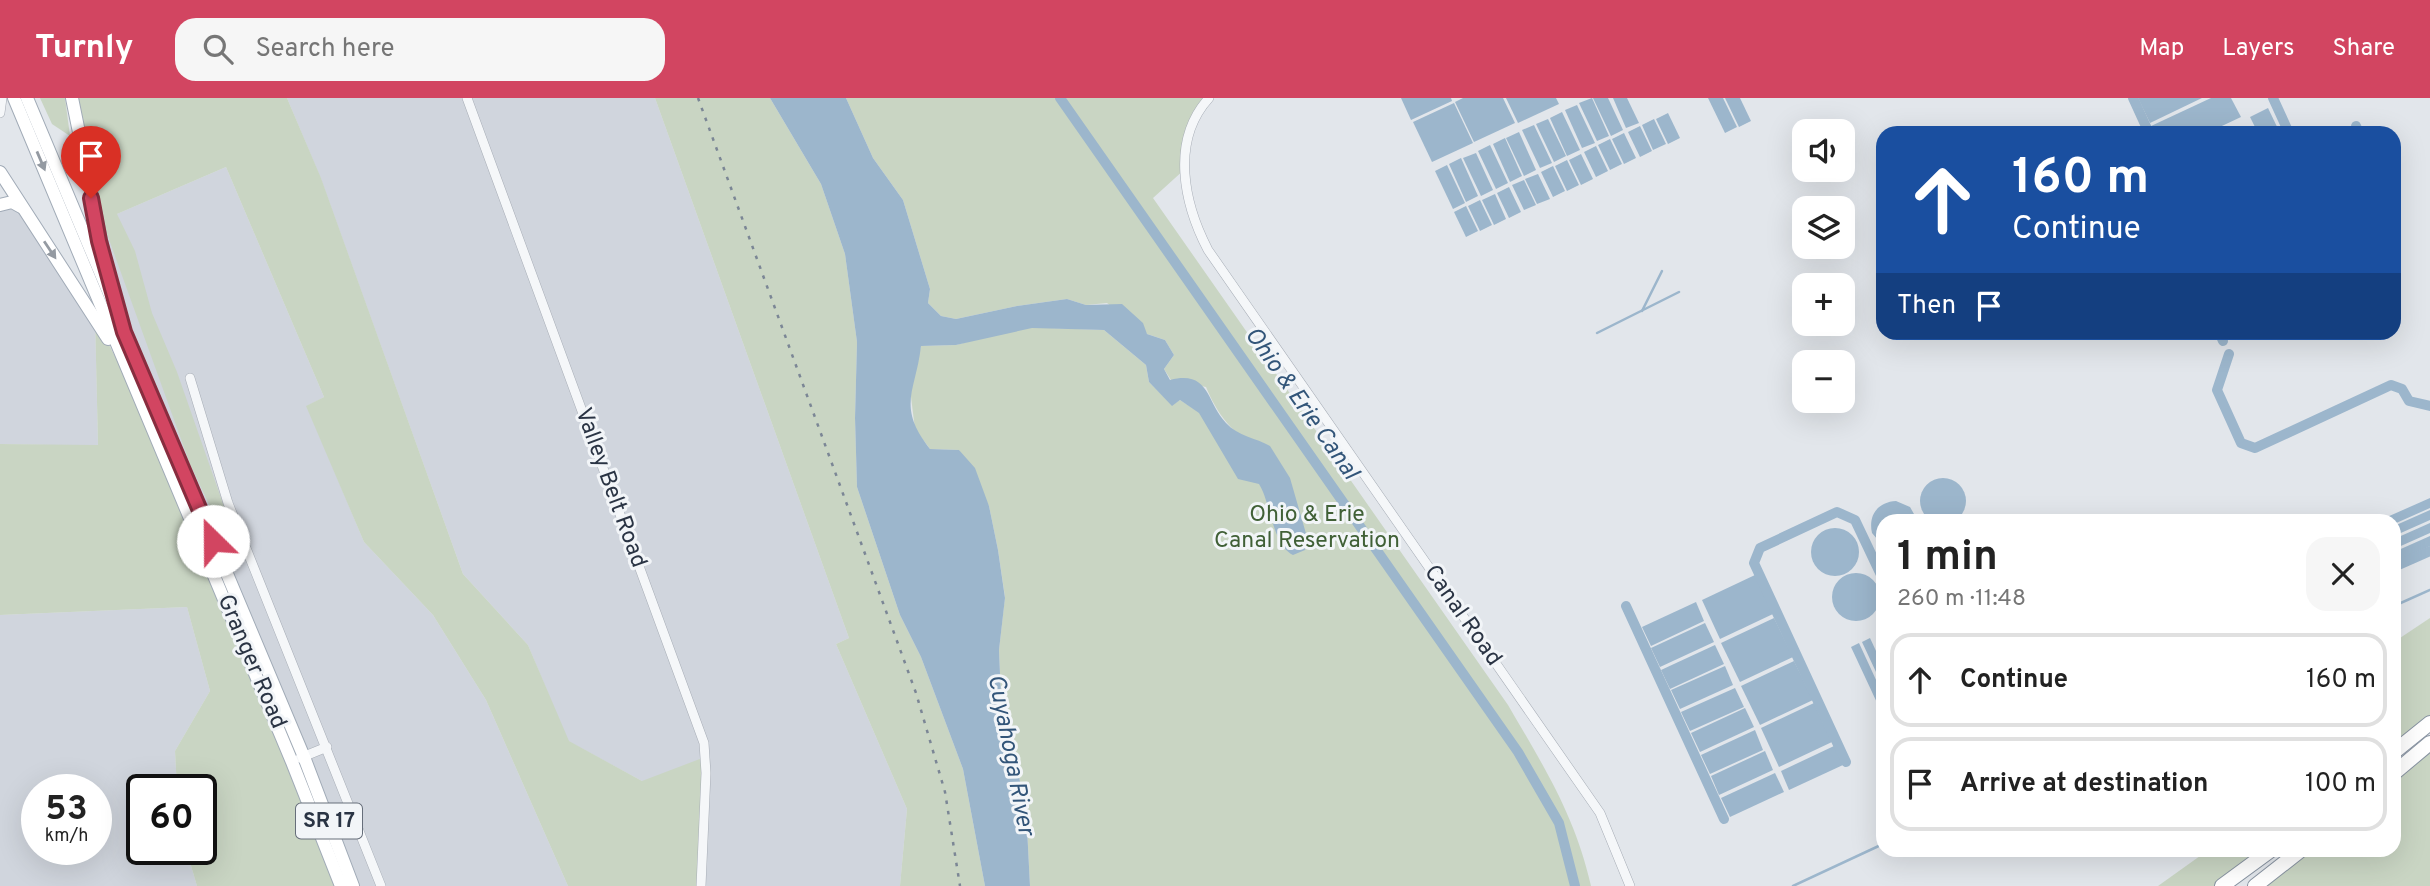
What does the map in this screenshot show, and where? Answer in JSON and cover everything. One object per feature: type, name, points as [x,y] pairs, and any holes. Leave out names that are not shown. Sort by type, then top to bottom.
[{"type":"highway","points":[[2401,746],[2430,723]]},
{"type":"highway","points":[[2401,767],[2430,744]]},
{"type":"highway","points":[[2222,886],[2261,857]]},
{"type":"highway","points":[[2255,886],[2292,857]]},
{"type":"main road","name":"Granger Road","points":[[14,98],[155,436],[353,886]]},
{"type":"main road","name":"Granger Road","points":[[27,98],[298,759],[341,886]]},
{"type":"main road","points":[[72,98],[99,241],[124,332]]},
{"type":"main road","points":[[0,172],[95,317],[155,436]]},
{"type":"main road","points":[[0,205],[12,202],[21,206]]},
{"type":"street","points":[[0,113],[2,98]]},
{"type":"street","name":"Valley Belt Road","points":[[467,98],[704,743],[706,774],[701,886]]},
{"type":"street","name":"Canal Road","points":[[1209,98],[1190,130],[1185,169],[1190,213],[1208,250],[1600,814],[1630,886]]},
{"type":"street","name":"Granger Road","points":[[190,378],[229,503],[381,886]]},
{"type":"street","points":[[298,759],[327,747]]},
{"type":"shaded area","points":[[287,98],[655,98],[849,638],[836,644],[907,809],[900,886],[701,886],[642,781],[568,741],[528,645],[463,574],[321,179]]},
{"type":"shaded area","points":[[226,167],[324,397],[307,406],[364,542],[433,615],[486,700],[568,886],[353,886],[125,332],[96,223]]},
{"type":"shaded area","points":[[12,202],[95,317],[98,446],[0,444],[0,205]]},
{"type":"shaded area","points":[[187,607],[210,691],[175,751],[176,774],[126,774],[126,865],[191,865],[197,886],[0,886],[0,615]]},
{"type":"green space","points":[[40,98],[65,98],[70,136],[52,124]]},
{"type":"green space","points":[[72,98],[287,98],[321,178],[463,574],[528,645],[569,741],[642,781],[705,757],[701,886],[568,886],[486,700],[433,615],[364,542],[306,406],[324,397],[226,167],[117,214],[135,251],[152,313],[177,372],[228,518],[230,529],[223,534],[190,464],[102,220]]},
{"type":"green space","points":[[655,98],[770,98],[821,184],[845,254],[857,342],[857,487],[900,615],[921,657],[963,769],[985,886],[900,886],[907,809],[836,644],[849,638]]},
{"type":"green space","name":"Ohio & Erie Canal Reservation","points":[[846,98],[1209,98],[1190,130],[1185,169],[1153,198],[1508,705],[1567,814],[1591,886],[1030,886],[1026,808],[1001,697],[999,650],[1005,597],[998,550],[989,506],[959,450],[930,449],[915,429],[910,389],[921,346],[956,345],[1022,327],[1104,330],[1146,365],[1149,382],[1172,405],[1180,400],[1280,464],[1263,443],[1243,437],[1227,423],[1206,387],[1171,380],[1164,369],[1174,355],[1165,340],[1147,334],[1107,303],[1086,305],[1067,299],[956,319],[941,316],[928,303],[930,289],[903,200],[873,158]]},
{"type":"green space","points":[[95,317],[155,436],[341,886],[197,886],[191,865],[217,865],[217,774],[176,774],[175,751],[210,691],[187,607],[0,615],[0,444],[98,445]]},
{"type":"green space","points":[[2430,618],[2430,723],[2401,746],[2401,637]]},
{"type":"green space","points":[[2430,743],[2430,886],[2255,886],[2293,857],[2401,857],[2401,767]]},
{"type":"green space","points":[[2199,857],[2263,857],[2222,886],[2158,886]]},
{"type":"water","name":"Cuyahoga River","points":[[770,98],[846,98],[873,158],[903,200],[930,289],[928,303],[941,316],[956,319],[1067,299],[1086,305],[1122,304],[1143,323],[1147,334],[1165,340],[1174,355],[1164,369],[1170,380],[1183,378],[1200,384],[1226,423],[1242,434],[1270,446],[1290,478],[1307,537],[1305,550],[1293,555],[1286,550],[1276,533],[1259,484],[1238,479],[1199,413],[1180,400],[1172,406],[1149,382],[1146,365],[1104,330],[1032,328],[956,345],[921,346],[911,398],[914,421],[930,449],[959,450],[975,468],[989,506],[998,550],[1005,598],[999,650],[1001,697],[1026,808],[1030,886],[985,886],[963,769],[921,657],[900,615],[857,487],[857,342],[845,254],[821,184]]},
{"type":"water","points":[[1401,98],[1451,98],[1452,101],[1411,120]]},
{"type":"water","points":[[1463,98],[1503,98],[1515,123],[1474,142],[1455,102]]},
{"type":"water","points":[[1506,98],[1556,98],[1559,104],[1518,123]]},
{"type":"water","points":[[1592,98],[1609,136],[1597,141],[1579,103]]},
{"type":"water","points":[[1593,98],[1608,98],[1623,130],[1611,136]]},
{"type":"water","points":[[1613,98],[1627,98],[1639,123],[1626,128]]},
{"type":"water","points":[[1708,98],[1723,98],[1737,127],[1725,133]]},
{"type":"water","points":[[1725,98],[1740,98],[1751,121],[1739,127]]},
{"type":"water","points":[[2138,98],[2202,98],[2150,123]]},
{"type":"water","points":[[2211,98],[2231,98],[2241,117],[2222,126],[2151,126]]},
{"type":"water","points":[[1454,103],[1473,143],[1432,162],[1413,122]]},
{"type":"water","points":[[1577,105],[1595,143],[1582,148],[1565,110]]},
{"type":"water","points":[[2268,108],[2277,126],[2254,126],[2250,117]]},
{"type":"water","points":[[1562,112],[1580,150],[1567,156],[1550,118]]},
{"type":"water","points":[[1668,113],[1680,138],[1668,144],[1656,119]]},
{"type":"water","points":[[1548,119],[1566,156],[1554,162],[1536,124]]},
{"type":"water","points":[[1654,119],[1666,144],[1653,150],[1642,125]]},
{"type":"water","points":[[1534,125],[1552,163],[1540,168],[1522,130]]},
{"type":"water","points":[[1640,126],[1652,151],[1640,157],[1628,132]]},
{"type":"water","points":[[1519,132],[1536,170],[1524,176],[1506,138]]},
{"type":"water","points":[[1624,133],[1636,158],[1624,164],[1612,139]]},
{"type":"water","points":[[1505,138],[1522,176],[1510,182],[1493,144]]},
{"type":"water","points":[[1610,139],[1622,164],[1610,170],[1598,145]]},
{"type":"water","points":[[1490,145],[1508,183],[1496,189],[1478,151]]},
{"type":"water","points":[[1596,146],[1608,171],[1596,177],[1584,152]]},
{"type":"water","points":[[1476,153],[1493,190],[1481,196],[1463,158]]},
{"type":"water","points":[[1581,154],[1593,179],[1581,185],[1569,160]]},
{"type":"water","points":[[1461,158],[1478,196],[1466,202],[1449,164]]},
{"type":"water","points":[[1567,160],[1579,185],[1567,191],[1555,166]]},
{"type":"water","points":[[1447,165],[1465,203],[1453,209],[1435,171]]},
{"type":"water","points":[[1553,166],[1565,191],[1553,197],[1541,172]]},
{"type":"water","points":[[1538,174],[1550,199],[1537,204],[1525,179]]},
{"type":"water","points":[[1524,180],[1536,205],[1524,210],[1512,185]]},
{"type":"water","points":[[1509,187],[1521,212],[1509,218],[1497,193]]},
{"type":"water","points":[[1495,194],[1506,219],[1494,225],[1482,200]]},
{"type":"water","points":[[1480,200],[1492,225],[1480,231],[1468,206]]},
{"type":"water","points":[[1466,206],[1478,231],[1466,237],[1454,212]]},
{"type":"water","points":[[1934,480],[1952,480],[1964,492],[1966,501],[1961,514],[1925,514],[1922,510],[1922,492]]},
{"type":"water","points":[[2430,498],[2430,508],[2401,521],[2401,514],[2394,514]]},
{"type":"water","points":[[1896,501],[1910,507],[1914,514],[1876,514],[1876,538],[1871,526],[1873,515],[1879,507]]},
{"type":"water","points":[[2430,510],[2430,520],[2401,533],[2401,523]]},
{"type":"water","points":[[2430,523],[2430,533],[2401,546],[2401,536]]},
{"type":"water","points":[[1835,528],[1852,535],[1859,552],[1852,569],[1835,576],[1818,569],[1811,552],[1818,535]]},
{"type":"water","points":[[2430,536],[2430,546],[2401,560],[2401,549]]},
{"type":"water","points":[[1856,573],[1873,580],[1876,585],[1876,609],[1873,614],[1856,621],[1839,614],[1832,597],[1839,580]]},
{"type":"water","points":[[1755,575],[1773,614],[1720,639],[1702,600]]},
{"type":"water","points":[[1696,602],[1704,621],[1651,646],[1642,627]]},
{"type":"water","points":[[1774,618],[1793,657],[1740,682],[1721,643]]},
{"type":"water","points":[[1705,623],[1714,642],[1660,667],[1651,648]]},
{"type":"water","points":[[1870,638],[1876,651],[1876,672],[1862,642]]},
{"type":"water","points":[[1859,643],[1876,680],[1876,701],[1851,647]]},
{"type":"water","points":[[1715,645],[1724,664],[1670,689],[1661,670]]},
{"type":"water","points":[[1794,661],[1813,700],[1760,725],[1741,686]]},
{"type":"water","points":[[1725,666],[1733,685],[1680,709],[1671,690]]},
{"type":"water","points":[[1735,688],[1744,707],[1690,731],[1681,712]]},
{"type":"water","points":[[1814,703],[1832,742],[1779,767],[1761,728]]},
{"type":"water","points":[[1745,708],[1754,727],[1700,752],[1691,733]]},
{"type":"water","points":[[1755,730],[1763,750],[1710,774],[1701,755]]},
{"type":"water","points":[[1834,746],[1843,765],[1789,790],[1781,771]]},
{"type":"water","points":[[1765,751],[1773,770],[1719,795],[1711,776]]},
{"type":"water","points":[[1775,773],[1784,792],[1730,817],[1721,798]]},
{"type":"waterway","name":"Ohio & Erie Canal","points":[[1060,98],[1518,752],[1559,823],[1575,886]]},
{"type":"waterway","points":[[2133,98],[2146,126]]},
{"type":"waterway","points":[[2273,98],[2286,126]]},
{"type":"waterway","points":[[1642,311],[1662,271]]},
{"type":"waterway","points":[[1597,333],[1679,292]]},
{"type":"waterway","points":[[2229,354],[2217,390],[2241,443],[2255,448],[2391,385],[2402,389],[2409,401],[2430,406]]},
{"type":"waterway","points":[[1846,762],[1754,563],[1760,548],[1837,512],[1855,520],[1876,564]]},
{"type":"waterway","points":[[2401,564],[2430,551]]},
{"type":"waterway","points":[[2401,603],[2430,590]]},
{"type":"waterway","points":[[1626,606],[1724,819]]},
{"type":"waterway","points":[[1793,886],[1876,847]]},
{"type":"railway","points":[[698,98],[916,693],[945,792],[960,886]]},
{"type":"route","points":[[91,198],[99,241],[124,332],[213,541]]}]
